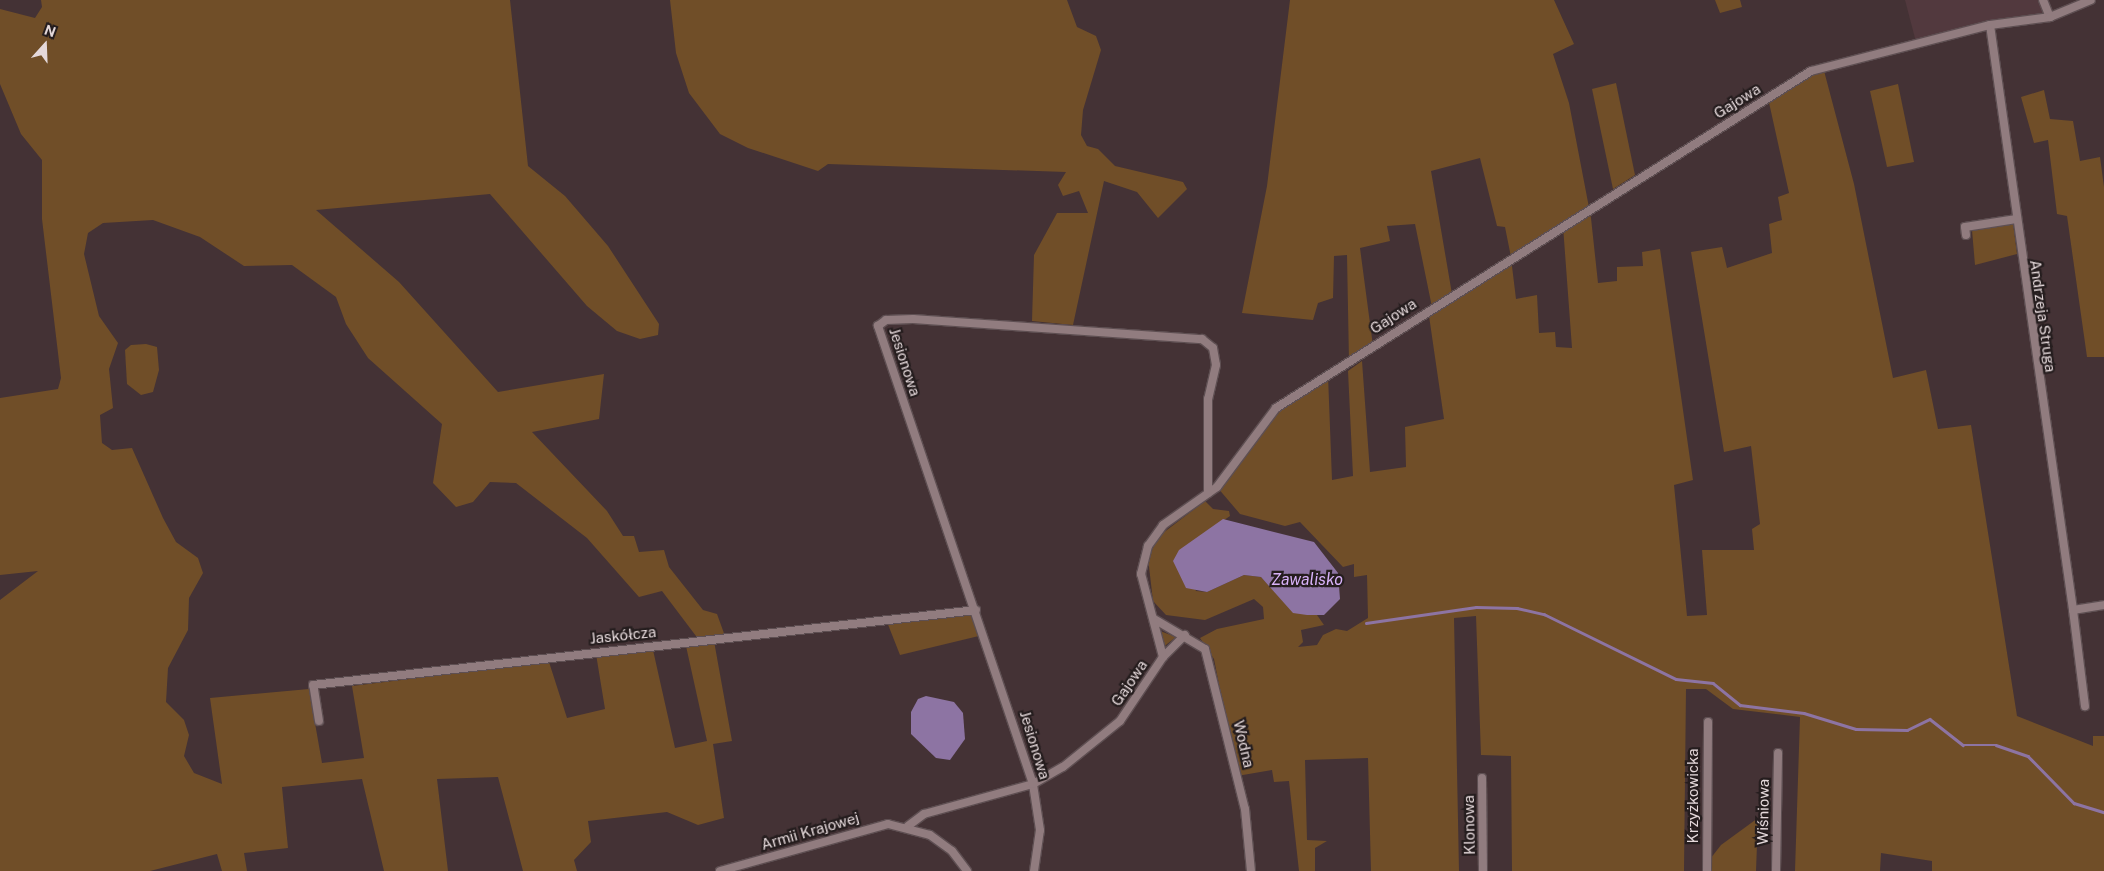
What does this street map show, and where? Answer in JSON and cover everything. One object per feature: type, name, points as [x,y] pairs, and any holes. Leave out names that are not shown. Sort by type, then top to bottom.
[{"type":"street","points":[[2042,0],[2050,17]]},
{"type":"street","name":"Gajowa","points":[[908,826],[924,814],[1033,784],[1063,767],[1120,721],[1163,657],[1141,574],[1148,546],[1163,525],[1208,493],[1276,408],[1811,72],[1990,24],[2050,17],[2090,0]]},
{"type":"street","name":"Andrzeja Struga","points":[[1990,24],[2085,706]]},
{"type":"street","points":[[1966,234],[1965,228],[2016,219]]},
{"type":"street","name":"Jesionowa","points":[[1034,871],[1040,830],[1033,784],[975,610],[880,338],[878,326],[883,321],[913,319],[1202,338],[1215,355],[1208,399],[1205,483],[1208,493]]},
{"type":"street","points":[[2073,610],[2104,605]]},
{"type":"street","name":"Jaskółcza","points":[[319,721],[313,685],[975,610]]},
{"type":"street","name":"Wodna","points":[[1153,618],[1185,635],[1205,649],[1216,686],[1245,809],[1251,871]]},
{"type":"street","points":[[1163,657],[1185,635]]},
{"type":"street","name":"Krzyżkowicka","points":[[1707,871],[1708,722]]},
{"type":"street","name":"Wiśniowa","points":[[1776,871],[1778,753]]},
{"type":"street","name":"Klonowa","points":[[1482,778],[1483,871]]},
{"type":"street","points":[[908,826],[942,843],[967,871]]},
{"type":"street","name":"Armii Krajowej","points":[[720,871],[871,828],[908,826]]},
{"type":"shaded area","points":[[41,0],[510,0],[528,166],[565,196],[608,246],[659,324],[658,335],[640,339],[617,331],[587,306],[490,194],[316,210],[399,282],[498,392],[604,374],[599,419],[532,432],[607,511],[623,536],[634,536],[639,552],[664,550],[669,567],[703,610],[717,614],[725,636],[699,640],[662,591],[639,597],[587,538],[516,483],[490,482],[473,502],[456,507],[433,483],[442,424],[368,358],[346,324],[336,297],[292,265],[244,266],[200,237],[153,220],[103,223],[88,233],[84,254],[99,316],[118,343],[109,369],[113,408],[100,415],[102,443],[112,450],[132,448],[163,518],[176,542],[198,558],[203,573],[189,598],[188,630],[168,668],[166,702],[184,720],[189,735],[184,756],[194,773],[222,784],[210,698],[309,689],[322,763],[364,758],[352,686],[549,662],[567,718],[605,709],[596,654],[653,650],[675,748],[707,741],[686,646],[714,641],[732,741],[713,744],[724,818],[698,825],[667,812],[588,821],[591,842],[574,860],[577,871],[523,871],[498,777],[437,779],[448,871],[384,871],[362,779],[282,787],[288,848],[244,853],[247,871],[222,871],[217,854],[150,871],[0,871],[0,600],[38,571],[0,575],[0,398],[58,389],[61,378],[42,219],[42,160],[21,134],[0,84],[0,9],[35,18],[42,7]]},
{"type":"shaded area","points":[[670,0],[1067,0],[1077,27],[1096,36],[1101,50],[1083,110],[1081,135],[1087,146],[1098,149],[1115,166],[1183,182],[1187,189],[1158,218],[1137,192],[1104,181],[1073,325],[1032,321],[1034,255],[1057,213],[1088,213],[1079,191],[1063,196],[1058,185],[1066,172],[828,164],[818,171],[748,148],[720,134],[689,93],[676,53]]},
{"type":"shaded area","points":[[1290,0],[1554,0],[1574,44],[1553,54],[1569,103],[1591,218],[1598,283],[1617,281],[1617,267],[1643,266],[1642,252],[1660,249],[1693,480],[1674,485],[1687,616],[1707,615],[1702,550],[1754,550],[1752,529],[1760,524],[1751,446],[1724,452],[1691,252],[1722,247],[1727,268],[1772,253],[1769,224],[1782,220],[1778,197],[1789,193],[1768,98],[1823,67],[1854,184],[1893,378],[1926,370],[1938,429],[1971,425],[2017,716],[2093,746],[2093,736],[2104,736],[2104,871],[1932,871],[1932,861],[1881,853],[1880,871],[1795,871],[1800,717],[1733,709],[1706,689],[1686,689],[1684,871],[1512,871],[1511,756],[1481,755],[1476,616],[1454,618],[1459,871],[1371,871],[1368,758],[1305,760],[1307,840],[1327,841],[1315,848],[1315,871],[1299,871],[1289,781],[1274,782],[1272,770],[1237,776],[1214,659],[1200,638],[1217,629],[1264,619],[1263,607],[1254,599],[1205,620],[1166,615],[1153,601],[1148,558],[1159,536],[1205,501],[1213,509],[1229,511],[1230,516],[1179,551],[1196,591],[1207,592],[1244,575],[1261,577],[1293,612],[1317,615],[1324,625],[1301,630],[1303,642],[1298,647],[1317,645],[1323,635],[1336,629],[1347,631],[1368,618],[1367,575],[1354,577],[1354,564],[1343,567],[1300,522],[1285,526],[1240,514],[1217,487],[1276,408],[1328,375],[1332,480],[1353,476],[1348,371],[1362,361],[1370,472],[1406,467],[1405,427],[1444,419],[1428,309],[1432,307],[1415,224],[1387,226],[1390,241],[1360,248],[1373,346],[1349,362],[1347,255],[1334,256],[1333,298],[1318,303],[1313,320],[1242,313],[1267,186]],"holes":[[[1480,158],[1497,226],[1505,227],[1511,257],[1452,294],[1431,171]],[[1563,226],[1572,348],[1556,347],[1555,332],[1539,333],[1537,295],[1516,299],[1511,258]]]},
{"type":"shaded area","points":[[1715,0],[1740,0],[1742,7],[1720,13]]},
{"type":"shaded area","points":[[1905,0],[2044,0],[2050,17],[1916,42]]},
{"type":"shaded area","points":[[1616,83],[1635,175],[1613,189],[1592,89]]},
{"type":"shaded area","points":[[1898,84],[1914,162],[1887,167],[1870,91]]},
{"type":"shaded area","points":[[2044,90],[2050,119],[2073,121],[2080,161],[2100,157],[2104,187],[2104,357],[2087,357],[2067,216],[2057,214],[2048,140],[2034,143],[2021,97]]},
{"type":"shaded area","points":[[2013,223],[2017,254],[1975,265],[1972,230]]},
{"type":"shaded area","points":[[146,344],[157,347],[159,370],[153,392],[141,395],[127,384],[125,350],[131,345]]},
{"type":"shaded area","points":[[974,613],[983,635],[900,655],[887,622]]},
{"type":"shaded area","points":[[1160,631],[1176,637],[1162,648]]},
{"type":"shaded area","points":[[1758,818],[1756,871],[1707,871],[1707,863],[1721,845]]},
{"type":"water","name":"Zawalisko","points":[[1223,519],[1314,542],[1338,573],[1340,599],[1324,615],[1307,615],[1293,613],[1261,577],[1244,575],[1207,592],[1186,588],[1173,561],[1179,550]]},
{"type":"water","points":[[926,696],[954,702],[963,713],[965,739],[950,760],[936,758],[911,734],[911,712],[918,699]]},
{"type":"waterway","points":[[1366,623],[1476,607],[1517,608],[1544,614],[1676,679],[1713,683],[1740,705],[1804,713],[1856,729],[1907,730],[1930,719],[1963,745],[1996,745],[2028,756],[2074,803],[2104,812]]}]
